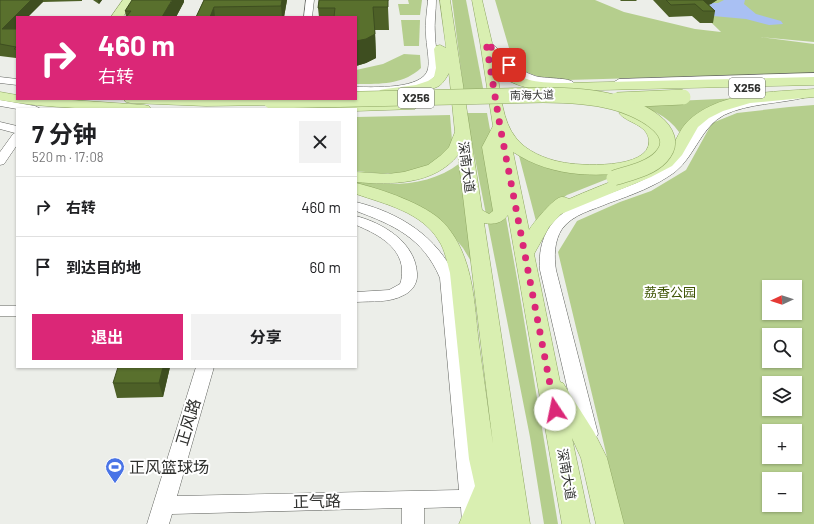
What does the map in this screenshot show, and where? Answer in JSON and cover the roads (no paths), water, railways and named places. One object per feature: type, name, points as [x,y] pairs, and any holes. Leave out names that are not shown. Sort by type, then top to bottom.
[{"type":"main road","points":[[117,16],[128,0]]},
{"type":"main road","name":"深南大道","points":[[477,0],[576,524]]},
{"type":"main road","points":[[482,21],[483,0]]},
{"type":"main road","points":[[357,99],[410,90],[431,84],[438,79],[442,74],[438,35],[445,3]]},
{"type":"main road","name":"深南大道","points":[[445,3],[516,524]]},
{"type":"main road","points":[[486,42],[501,69],[512,77],[533,85],[552,87],[679,91]]},
{"type":"main road","points":[[0,86],[16,88]]},
{"type":"main road","points":[[554,211],[658,168],[673,158],[693,125],[706,114],[718,107],[813,89]]},
{"type":"main road","name":"南海大道","points":[[320,108],[410,106],[679,91],[813,89]]},
{"type":"main road","points":[[0,96],[16,99]]},
{"type":"main road","points":[[474,212],[479,217],[493,219],[502,211],[490,147],[500,126],[517,148],[528,155],[559,166],[596,170],[614,169],[642,160],[651,154],[656,147],[656,139],[652,131],[639,119],[617,110],[555,98]]},
{"type":"main road","points":[[525,253],[541,225],[568,198],[643,167],[661,157],[666,150],[668,143],[667,136],[663,129],[648,116],[626,106],[599,99],[555,98]]},
{"type":"main road","name":"南海大道","points":[[357,99],[555,98]]},
{"type":"main road","points":[[357,99],[410,106]]},
{"type":"main road","points":[[20,100],[38,106],[70,108]]},
{"type":"main road","name":"南海大道","points":[[162,100],[226,102],[311,100]]},
{"type":"main road","points":[[298,108],[346,100]]},
{"type":"main road","points":[[38,106],[109,108]]},
{"type":"main road","points":[[357,177],[387,178],[403,177],[423,173],[444,162],[454,153],[460,144],[462,133]]},
{"type":"main road","points":[[357,188],[421,214],[433,222],[445,236],[457,263],[481,455],[479,494],[497,524]]},
{"type":"main road","points":[[357,195],[416,219],[430,228],[457,263]]},
{"type":"main road","points":[[549,380],[585,439],[594,458],[610,524]]},
{"type":"main road","points":[[473,524],[479,494],[494,452],[502,420]]},
{"type":"street","points":[[308,16],[310,0]]},
{"type":"street","points":[[357,98],[403,88],[425,81],[431,75],[433,70],[430,32],[432,0]]},
{"type":"street","points":[[486,42],[515,71],[531,78],[550,83],[814,76]]},
{"type":"street","points":[[0,80],[16,82]]},
{"type":"street","points":[[594,458],[548,270],[546,256],[556,226],[572,213],[651,181],[677,164],[709,119],[719,113],[742,106],[784,100],[813,89]]},
{"type":"street","points":[[0,103],[38,106]]},
{"type":"street","points":[[0,125],[16,130]]},
{"type":"street","points":[[0,161],[16,137]]},
{"type":"street","points":[[357,206],[404,227],[432,248],[444,264],[448,278],[479,494]]},
{"type":"street","points":[[357,220],[378,230],[396,243],[408,258],[410,273],[408,284],[399,292],[386,295],[357,297]]},
{"type":"street","points":[[0,312],[16,311]]},
{"type":"street","name":"正风路","points":[[161,514],[205,368]]},
{"type":"street","name":"正气路","points":[[161,514],[479,494]]},
{"type":"street","points":[[413,499],[413,524]]},
{"type":"water","points":[[724,0],[745,0],[744,4],[756,14],[781,21],[783,24],[769,25],[746,19],[713,16],[705,7],[709,3],[718,3]]},
{"type":"place","name":"正风篮球场","points":[[115,484]]},
{"type":"park label","name":"荔香公园","points":[[670,292]]}]
